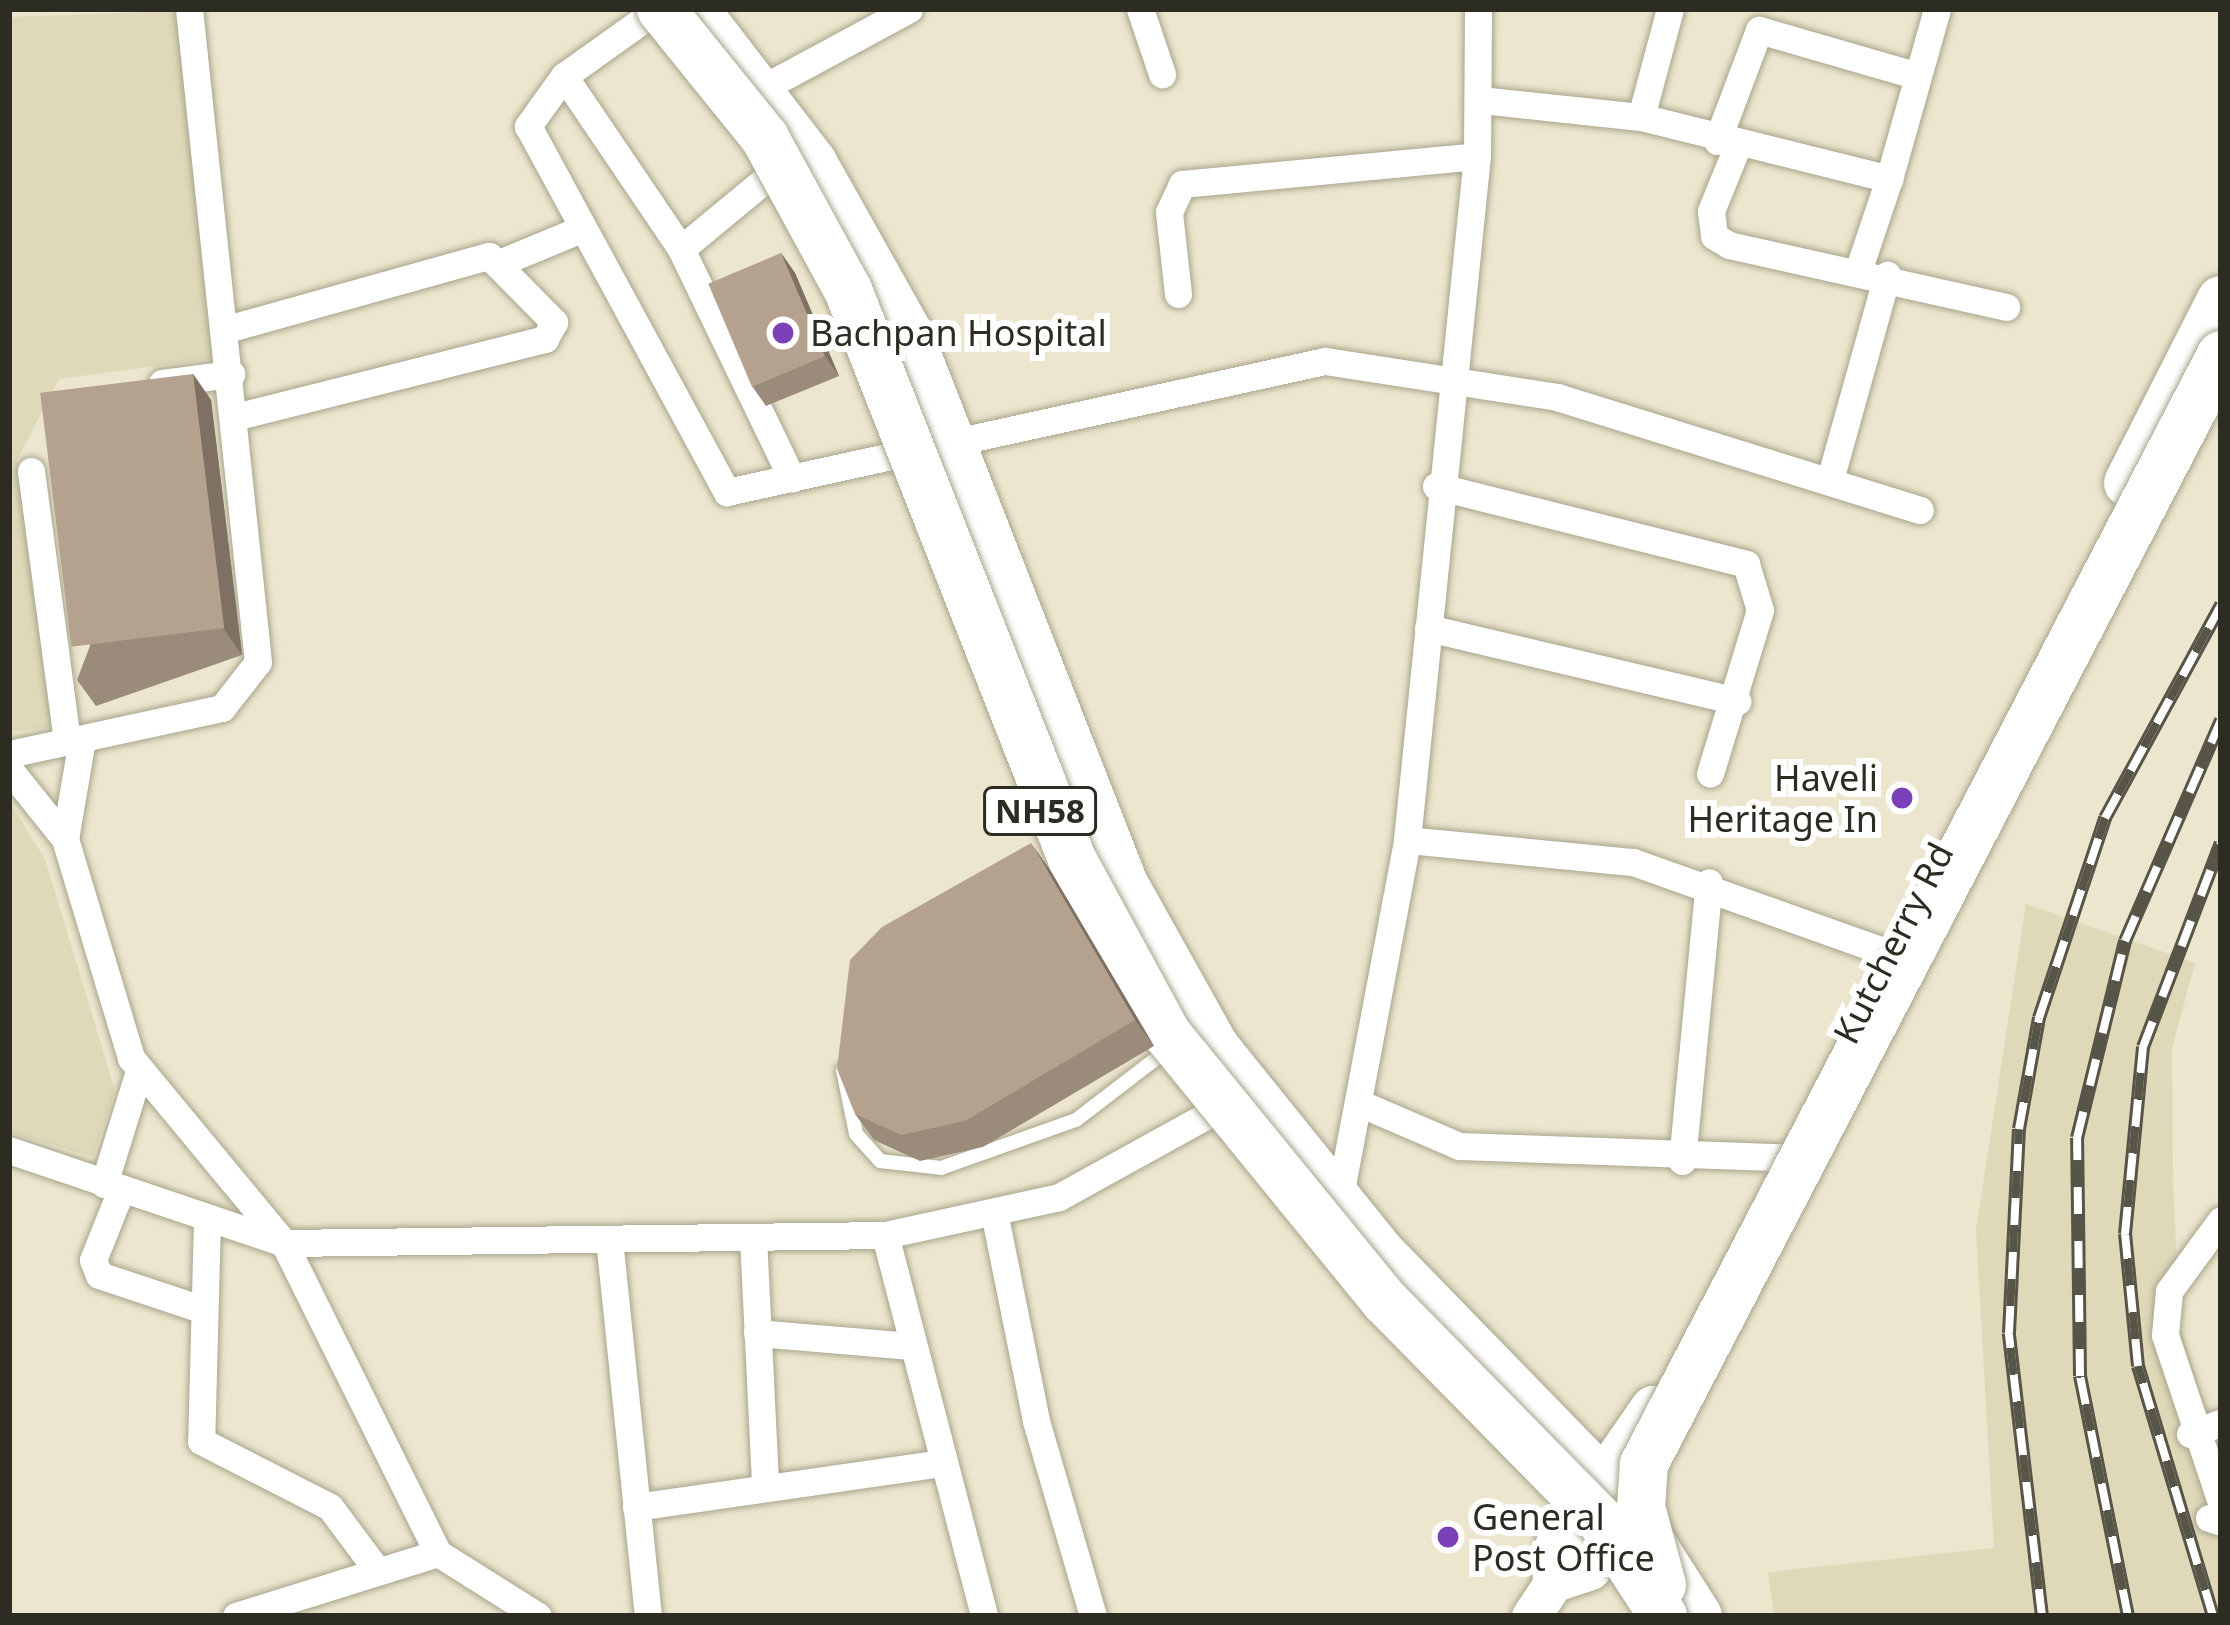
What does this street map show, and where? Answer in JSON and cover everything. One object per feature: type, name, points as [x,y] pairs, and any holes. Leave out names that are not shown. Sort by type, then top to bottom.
[{"type":"highway","name":"NH58","points":[[666,10],[763,88],[867,254],[954,445],[1124,884],[1228,1103],[1368,1299],[1614,1521]]},
{"type":"highway","name":"NH58","points":[[666,10],[773,173],[907,457],[1056,854],[1166,1052],[1339,1201],[1614,1521]]},
{"type":"highway","points":[[666,10],[804,172],[859,268],[1064,785],[1173,1010],[1405,1299],[1614,1521],[1663,1612]]},
{"type":"highway","points":[[666,10],[765,138],[848,290],[1072,859],[1167,1034],[1385,1301],[1602,1522],[1663,1612]]},
{"type":"highway","name":"Kutcherry Rd","points":[[1614,1521],[1781,1157],[2221,300]]},
{"type":"highway","points":[[1544,1597],[1588,1567],[1614,1521],[2221,355]]},
{"type":"highway","points":[[1614,1521],[1755,1293],[2221,397]]},
{"type":"street","points":[[9,754],[222,708],[248,688],[260,644],[189,9]]},
{"type":"street","points":[[763,88],[909,9]]},
{"type":"street","points":[[1140,9],[1162,74]]},
{"type":"street","points":[[1339,1201],[1407,840],[1428,628],[1436,485],[1453,378],[1477,156],[1481,100],[1478,9]]},
{"type":"street","points":[[1641,117],[1670,9]]},
{"type":"street","points":[[1859,268],[1937,9]]},
{"type":"street","points":[[666,10],[564,76],[528,126],[578,230],[727,492],[907,457],[1294,363],[1453,378],[1831,476],[1920,510]]},
{"type":"street","points":[[1916,75],[1759,30],[1711,211],[1714,236],[2006,307]]},
{"type":"street","points":[[564,76],[681,249],[791,479]]},
{"type":"street","points":[[1481,100],[1641,117],[1727,144],[1889,179]]},
{"type":"street","points":[[1178,294],[1169,212],[1181,184],[1477,156]]},
{"type":"street","points":[[681,249],[773,173]]},
{"type":"street","points":[[227,329],[470,258],[504,261],[578,230]]},
{"type":"street","points":[[238,416],[545,339],[548,309],[504,261]]},
{"type":"street","points":[[1831,476],[1887,275]]},
{"type":"street","points":[[138,386],[231,374]]},
{"type":"street","points":[[31,471],[74,741],[65,839]]},
{"type":"street","points":[[1436,485],[1746,564],[1760,610],[1738,701],[1710,774]]},
{"type":"street","points":[[1428,628],[1738,701]]},
{"type":"street","points":[[9,770],[65,839],[139,1071],[284,1243],[438,1553],[525,1614]]},
{"type":"street","points":[[1407,840],[1633,862],[1709,881],[1889,953]]},
{"type":"street","points":[[1682,1162],[1709,881]]},
{"type":"street","points":[[139,1071],[93,1261],[99,1275],[201,1309]]},
{"type":"street","points":[[1359,1102],[1459,1146],[1682,1162],[1781,1157]]},
{"type":"street","points":[[9,1150],[284,1243],[885,1235],[994,1217],[1059,1197],[1228,1103]]},
{"type":"street","points":[[994,1217],[1036,1421],[1093,1616]]},
{"type":"street","points":[[207,1219],[201,1442],[330,1507],[377,1570]]},
{"type":"street","points":[[2217,1514],[2190,1434],[2165,1335],[2169,1291],[2221,1220]]},
{"type":"street","points":[[885,1235],[940,1463],[984,1616]]},
{"type":"street","points":[[753,1237],[765,1486]]},
{"type":"street","points":[[609,1239],[647,1616]]},
{"type":"street","points":[[757,1333],[912,1346]]},
{"type":"street","points":[[2190,1434],[2221,1423]]},
{"type":"street","points":[[636,1507],[940,1463]]},
{"type":"street","points":[[236,1616],[438,1553]]},
{"type":"lane","points":[[842,1048],[856,1134],[880,1160],[909,1168],[989,1157],[1076,1120],[1166,1052]]},
{"type":"shaded area","points":[[177,11],[216,358],[59,379],[17,460],[53,727],[9,732],[9,17]]},
{"type":"shaded area","points":[[9,801],[45,859],[115,1090],[93,1157],[9,1132]]},
{"type":"shaded area","points":[[2026,904],[2195,963],[2172,1048],[2173,1184],[2180,1325],[2221,1466],[2221,1616],[1774,1616],[1768,1572],[1994,1548],[1976,1230]]},
{"type":"building","points":[[781,253],[825,356],[752,387],[708,284]]},
{"type":"building","points":[[193,374],[224,628],[71,647],[40,393]]},
{"type":"building","points":[[1031,843],[1135,1020],[965,1121],[901,1135],[855,1114],[837,1069],[850,960],[882,927]]},
{"type":"railway","points":[[2042,1616],[2009,1333],[2019,1129],[2039,1018],[2105,818],[2221,605]]},
{"type":"railway","points":[[2128,1616],[2080,1376],[2077,1138],[2125,941],[2221,720]]},
{"type":"railway","points":[[2213,1616],[2138,1366],[2125,1234],[2143,1047],[2221,843]]},
{"type":"place","name":"Bachpan Hospital","points":[[783,333]]},
{"type":"place","name":"Haveli Heritage In","points":[[1902,798]]},
{"type":"place","name":"General Post Office","points":[[1448,1537]]}]
